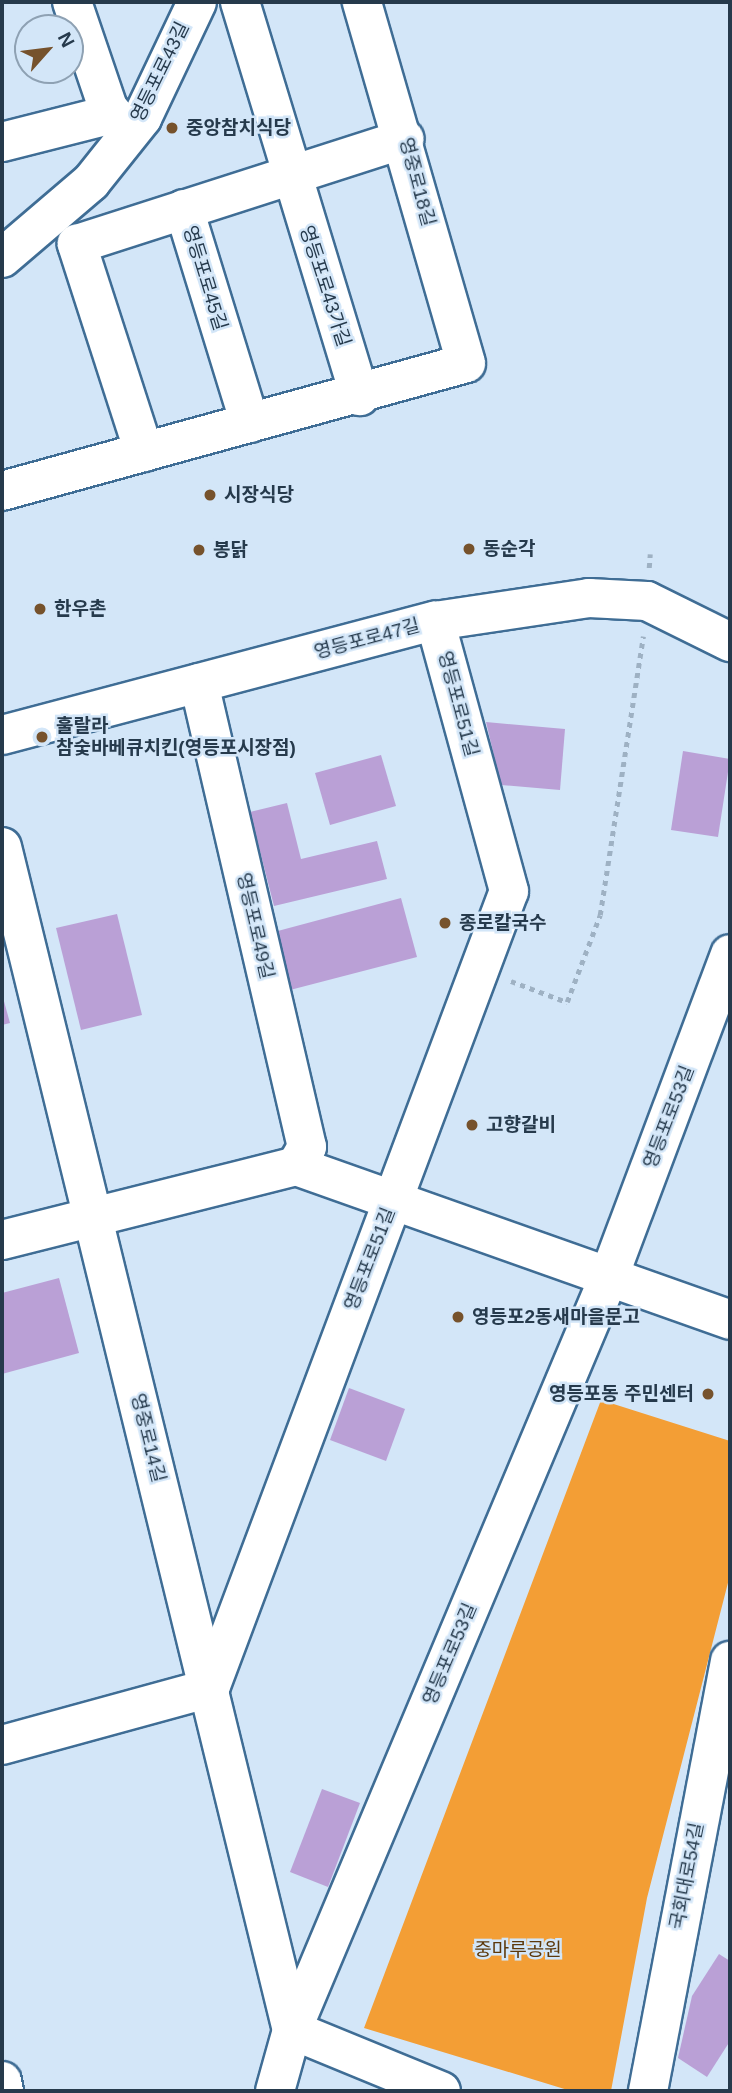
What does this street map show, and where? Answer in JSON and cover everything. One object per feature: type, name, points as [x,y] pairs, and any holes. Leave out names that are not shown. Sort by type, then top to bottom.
[{"type":"street","points":[[2,142],[121,124],[72,2]]},
{"type":"street","name":"영등포로43길","points":[[2,258],[91,182],[121,124],[197,2]]},
{"type":"street","name":"영등포로43가길","points":[[240,2],[290,176],[360,396]]},
{"type":"street","name":"영중로18길","points":[[360,396],[466,363],[405,139],[362,2]]},
{"type":"street","points":[[184,209],[405,139]]},
{"type":"street","name":"영등포로45길","points":[[144,452],[77,244],[184,209],[250,423]]},
{"type":"street","points":[[2,491],[250,423],[360,396]]},
{"type":"street","name":"영등포로47길","points":[[2,735],[435,621],[590,598],[647,601],[730,642]]},
{"type":"street","name":"영등포로51길","points":[[210,1688],[509,891],[435,621]]},
{"type":"street","name":"영등포로49길","points":[[199,683],[307,1147],[296,1166]]},
{"type":"street","name":"영중로14길","points":[[2,847],[292,2030]]},
{"type":"street","name":"영등포로53길","points":[[275,2091],[292,2030],[608,1279],[730,954]]},
{"type":"street","points":[[2,1240],[296,1166],[608,1279],[730,1320]]},
{"type":"street","name":"국회대로54길","points":[[648,2091],[730,1661]]},
{"type":"street","points":[[2,1745],[210,1688]]},
{"type":"street","points":[[292,2030],[441,2091]]},
{"type":"street","points":[[2,2081],[4,2091]]},
{"type":"path","points":[[480,969],[567,1002],[602,901],[647,601],[650,555]]},
{"type":"green space","name":"중마루공원","points":[[601,1400],[730,1441],[730,1575],[647,1898],[611,2091],[571,2091],[364,2028]]},
{"type":"building","points":[[486,722],[565,729],[560,790],[501,785]]},
{"type":"building","points":[[683,751],[730,759],[718,837],[671,830]]},
{"type":"building","points":[[381,755],[396,806],[330,825],[315,773]]},
{"type":"building","points":[[287,803],[301,859],[377,841],[387,879],[274,906],[250,812]]},
{"type":"building","points":[[401,898],[417,957],[290,990],[274,932]]},
{"type":"building","points":[[117,914],[142,1015],[81,1030],[56,928]]},
{"type":"building","points":[[2,994],[10,1023],[2,1025]]},
{"type":"building","points":[[59,1278],[79,1353],[2,1374],[2,1293]]},
{"type":"building","points":[[349,1388],[405,1409],[386,1461],[330,1440]]},
{"type":"building","points":[[322,1789],[360,1803],[328,1887],[290,1872]]},
{"type":"building","points":[[719,1954],[730,1961],[730,2041],[707,2077],[678,2058],[692,1996]]},
{"type":"place","name":"중앙참치식당","points":[[172,128]]},
{"type":"place","name":"시장식당","points":[[210,495]]},
{"type":"place","name":"동순각","points":[[469,549]]},
{"type":"place","name":"봉닭","points":[[199,550]]},
{"type":"place","name":"한우촌","points":[[40,609]]},
{"type":"place","name":"훌랄라 참숯바베큐치킨(영등포시장점)","points":[[42,737]]},
{"type":"place","name":"종로칼국수","points":[[445,923]]},
{"type":"place","name":"고향갈비","points":[[472,1125]]},
{"type":"place","name":"영등포2동새마을문고","points":[[458,1317]]},
{"type":"place","name":"영등포동 주민센터","points":[[708,1394]]}]
